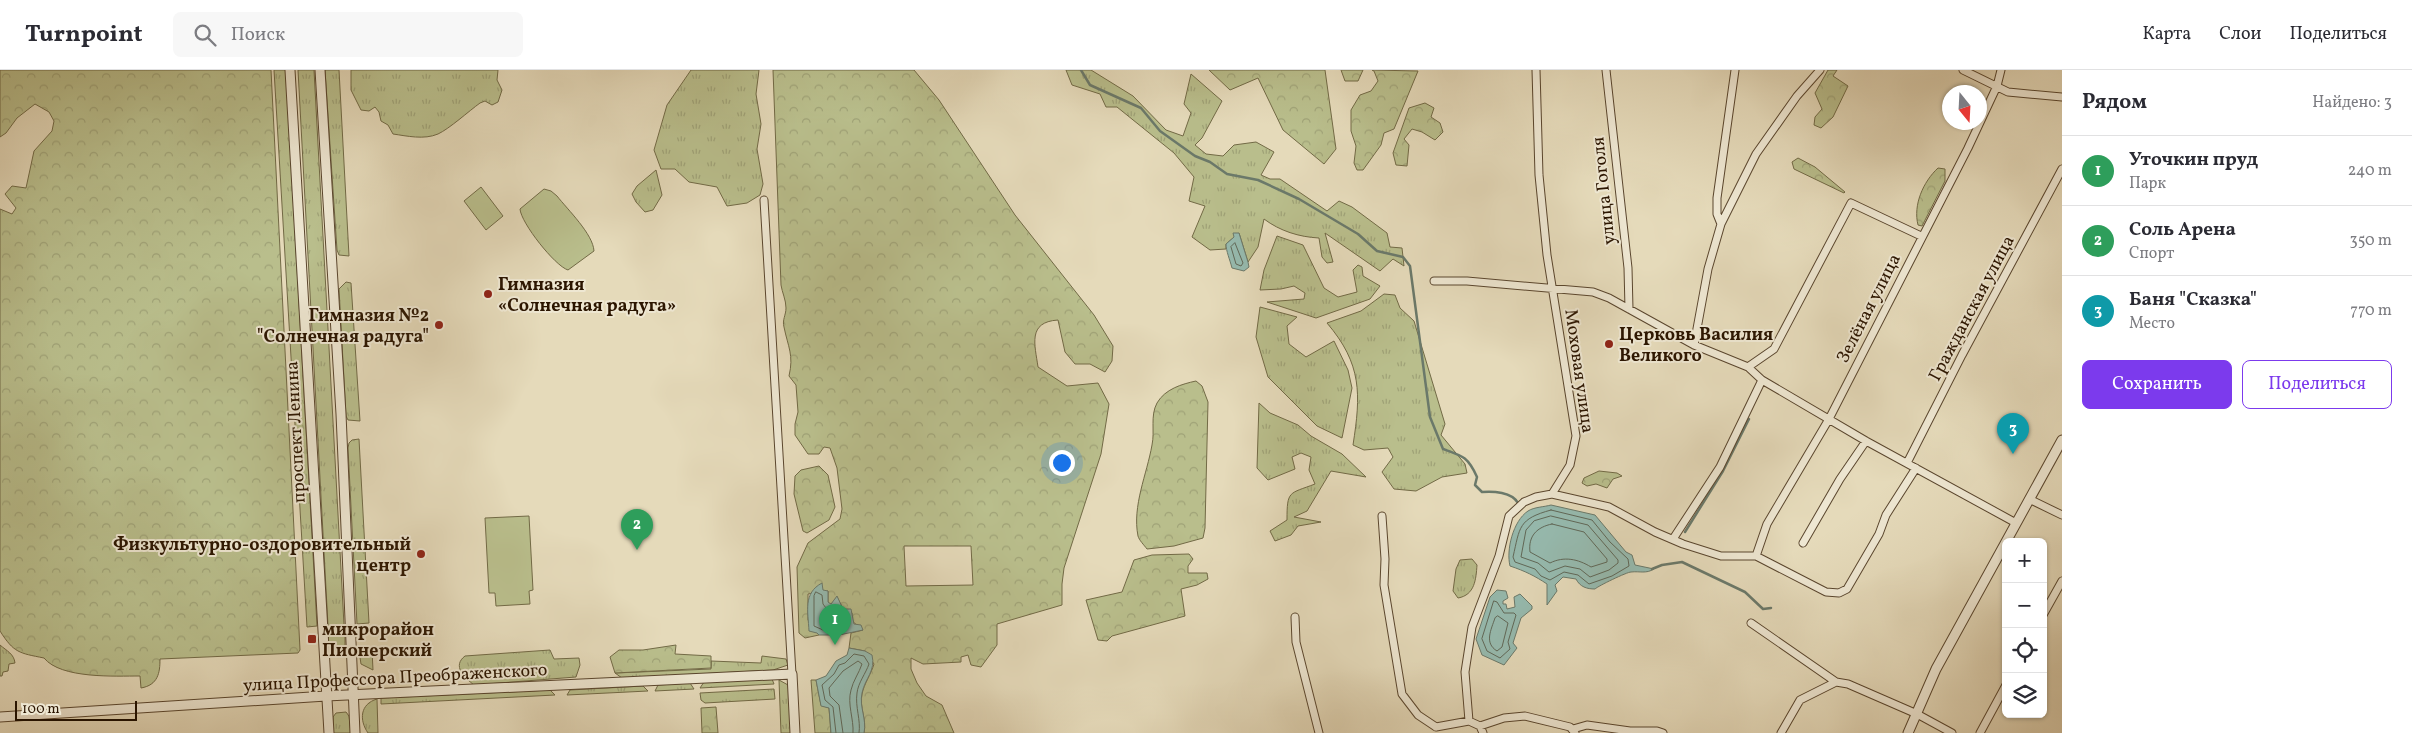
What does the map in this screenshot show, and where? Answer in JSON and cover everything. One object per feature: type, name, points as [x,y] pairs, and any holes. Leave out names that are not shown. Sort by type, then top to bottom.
[{"type":"street","name":"проспект Ленина","points":[[290,70],[329,733]]},
{"type":"street","points":[[320,70],[341,414],[355,733]]},
{"type":"street","name":"Моховая улица","points":[[1536,70],[1539,174],[1547,255],[1576,436],[1570,465],[1552,494]]},
{"type":"street","name":"улица Гоголя","points":[[1606,70],[1628,268],[1629,309]]},
{"type":"street","points":[[1721,224],[1717,214],[1717,198],[1735,70]]},
{"type":"street","points":[[1694,346],[1708,269],[1721,224],[1756,154],[1797,96],[1820,70]]},
{"type":"street","points":[[1963,70],[2008,92],[2062,97]]},
{"type":"street","name":"Зелёная улица","points":[[1756,556],[1767,524],[1829,418],[1921,236],[1968,148],[1996,86],[2000,70]]},
{"type":"street","name":"Гражданская улица","points":[[1907,463],[1962,355],[2062,169]]},
{"type":"street","points":[[764,200],[795,733]]},
{"type":"street","points":[[1748,367],[1774,349],[1851,203],[1921,236]]},
{"type":"street","points":[[1434,281],[1467,281],[1594,292],[1629,309],[1694,346],[1748,367],[1762,380],[1829,418],[1866,442],[2016,523]]},
{"type":"street","points":[[1673,539],[1720,467],[1762,380]]},
{"type":"street","points":[[1908,733],[1936,669],[2062,440]]},
{"type":"street","points":[[1802,544],[1840,479],[1866,442]]},
{"type":"street","points":[[1469,721],[1467,647],[1484,593],[1499,556],[1506,524],[1514,509],[1524,502],[1552,494],[1609,507],[1654,532],[1722,556],[1756,556],[1826,592],[1839,593],[1847,589],[1879,534],[1886,515],[1916,468]]},
{"type":"street","points":[[2029,499],[2062,515]]},
{"type":"street","points":[[1382,516],[1386,559],[1384,585],[1402,694],[1418,715],[1436,727]]},
{"type":"street","points":[[2047,608],[2062,580]]},
{"type":"street","points":[[1295,617],[1296,642],[1319,733]]},
{"type":"street","points":[[1751,623],[1836,682],[1848,684],[1916,714],[1952,733]]},
{"type":"street","name":"улица Профессора Преображенского","points":[[0,717],[326,696],[792,674]]},
{"type":"street","points":[[1780,733],[1800,700],[1836,682]]},
{"type":"street","points":[[1980,733],[2002,692]]},
{"type":"street","points":[[1429,733],[1436,727],[1469,721],[1482,729],[1504,718],[1525,716],[1574,731],[1587,725],[1663,733]]},
{"type":"green space","points":[[0,70],[271,70],[300,650],[298,653],[160,659],[157,678],[151,684],[141,688],[140,676],[89,675],[63,670],[52,665],[44,658],[29,655],[13,648],[0,631],[0,209],[12,214],[16,208],[5,194],[12,186],[26,188],[34,151],[52,131],[54,121],[49,112],[35,104],[17,118],[6,133],[0,137]]},
{"type":"green space","points":[[274,70],[286,70],[317,626],[307,627]]},
{"type":"green space","points":[[298,70],[314,70],[344,625],[328,626]]},
{"type":"green space","points":[[325,70],[339,70],[349,256],[339,255],[337,250]]},
{"type":"green space","points":[[351,70],[498,70],[497,80],[502,90],[498,102],[492,105],[485,101],[480,103],[443,132],[427,137],[393,134],[388,125],[381,121],[379,112],[375,107],[369,111],[361,110],[351,90]]},
{"type":"green space","points":[[691,70],[759,70],[756,94],[761,124],[757,149],[763,184],[760,195],[747,203],[727,206],[717,187],[689,182],[675,169],[661,169],[654,150],[667,105]]},
{"type":"green space","points":[[773,70],[914,70],[939,100],[1015,215],[1094,315],[1113,346],[1112,361],[1105,372],[1090,364],[1075,364],[1065,352],[1058,320],[1041,325],[1037,330],[1035,343],[1038,367],[1067,386],[1098,383],[1109,404],[1101,454],[1064,568],[1062,605],[997,624],[997,645],[981,667],[971,665],[968,655],[961,657],[961,662],[923,664],[911,658],[911,669],[917,683],[926,696],[942,705],[954,733],[864,733],[865,723],[861,699],[864,686],[874,664],[865,651],[849,648],[851,633],[863,630],[852,621],[852,613],[843,609],[837,597],[831,605],[828,602],[828,591],[808,594],[808,620],[819,635],[805,638],[799,633],[797,567],[808,543],[840,519],[842,509],[837,468],[830,448],[824,447],[819,454],[808,454],[795,435],[798,412],[796,385],[789,376],[791,357],[784,324],[786,305],[781,285]],"holes":[[[904,546],[971,546],[973,585],[906,586]]]},
{"type":"green space","points":[[1066,70],[1091,70],[1133,96],[1166,130],[1183,136],[1191,113],[1184,104],[1191,74],[1222,101],[1202,138],[1195,145],[1206,154],[1223,156],[1234,145],[1256,142],[1274,152],[1261,175],[1270,179],[1280,179],[1327,211],[1339,201],[1352,207],[1387,233],[1390,247],[1402,248],[1404,266],[1393,259],[1380,271],[1325,233],[1333,262],[1327,263],[1322,257],[1319,238],[1290,233],[1264,219],[1258,247],[1248,262],[1239,233],[1226,244],[1226,249],[1210,250],[1192,237],[1205,206],[1189,201],[1194,177],[1174,153],[1117,107],[1106,107],[1100,94],[1072,85]]},
{"type":"green space","points":[[1209,70],[1325,70],[1336,149],[1324,164],[1283,130],[1258,78],[1230,90]]},
{"type":"green space","points":[[1341,70],[1363,70],[1358,81],[1345,81]]},
{"type":"green space","points":[[1372,70],[1418,71],[1394,129],[1384,133],[1381,145],[1363,170],[1357,170],[1354,163],[1356,146],[1351,131],[1351,110],[1360,95],[1371,91],[1378,81]]},
{"type":"green space","points":[[1828,70],[1837,70],[1833,76],[1848,86],[1833,117],[1821,128],[1814,125],[1815,117],[1822,109],[1815,93]]},
{"type":"green space","points":[[1425,103],[1434,108],[1431,117],[1440,123],[1443,132],[1435,140],[1422,132],[1412,129],[1404,139],[1409,145],[1407,166],[1396,165],[1393,153],[1409,108]]},
{"type":"green space","points":[[1798,158],[1815,167],[1845,192],[1794,169],[1792,162]]},
{"type":"green space","points":[[1938,168],[1945,169],[1945,181],[1922,226],[1918,225],[1917,210],[1920,194]]},
{"type":"green space","points":[[656,170],[662,195],[653,210],[645,212],[632,194],[637,186]]},
{"type":"green space","points":[[481,187],[503,216],[486,230],[464,201]]},
{"type":"green space","points":[[544,189],[551,191],[557,196],[585,230],[593,244],[594,251],[568,270],[547,253],[526,224],[520,209]]},
{"type":"green space","points":[[1277,236],[1303,245],[1324,288],[1338,297],[1357,292],[1353,270],[1358,265],[1362,267],[1363,276],[1380,286],[1370,299],[1316,318],[1267,302],[1304,299],[1305,293],[1294,286],[1260,290],[1264,270]]},
{"type":"green space","points":[[346,282],[351,283],[360,421],[348,420],[346,416],[339,289]]},
{"type":"green space","points":[[1384,294],[1395,295],[1400,308],[1414,321],[1445,424],[1441,435],[1465,464],[1467,473],[1442,477],[1416,491],[1394,489],[1382,472],[1393,457],[1388,448],[1364,450],[1353,445],[1358,395],[1356,380],[1347,352],[1327,323],[1361,311]]},
{"type":"green space","points":[[1260,307],[1297,317],[1287,326],[1289,344],[1306,357],[1334,341],[1348,370],[1352,388],[1342,438],[1317,426],[1268,377],[1256,337]]},
{"type":"green space","points":[[1196,381],[1202,386],[1208,402],[1205,528],[1203,538],[1174,546],[1147,549],[1138,536],[1137,513],[1152,445],[1155,408],[1164,394]]},
{"type":"green space","points":[[1259,403],[1270,413],[1298,425],[1311,436],[1342,454],[1366,477],[1331,471],[1307,511],[1294,517],[1321,522],[1298,526],[1291,535],[1275,541],[1270,531],[1287,520],[1288,503],[1291,494],[1315,484],[1309,470],[1311,457],[1301,453],[1292,457],[1295,469],[1268,480],[1257,468]]},
{"type":"green space","points":[[359,439],[369,623],[357,624],[348,448],[352,440]]},
{"type":"green space","points":[[819,466],[828,475],[835,507],[829,520],[807,533],[803,531],[794,494],[795,476],[801,470]]},
{"type":"green space","points":[[1599,471],[1617,473],[1622,476],[1613,479],[1607,488],[1596,484],[1587,486],[1582,483],[1584,478]]},
{"type":"green space","points":[[529,516],[533,590],[529,591],[530,604],[496,606],[495,593],[489,593],[485,518]]},
{"type":"green space","points":[[1189,554],[1193,559],[1188,566],[1188,573],[1207,573],[1208,579],[1197,585],[1181,589],[1185,616],[1112,636],[1107,641],[1098,640],[1086,600],[1122,592],[1134,560],[1152,555]]},
{"type":"green space","points":[[1472,559],[1477,565],[1474,586],[1468,594],[1458,598],[1453,591],[1456,569],[1460,560]]},
{"type":"green space","points":[[345,630],[345,650],[329,651],[328,631]]},
{"type":"green space","points":[[0,645],[12,655],[15,663],[9,664],[8,671],[3,672],[2,676],[0,676]]},
{"type":"green space","points":[[676,645],[675,654],[711,656],[711,668],[615,673],[610,657],[619,650],[643,650]]},
{"type":"green space","points":[[372,650],[373,670],[361,664],[359,651]]},
{"type":"green space","points":[[550,650],[554,659],[579,658],[580,665],[576,677],[474,685],[463,675],[459,667],[461,660],[465,656]]},
{"type":"green space","points":[[762,656],[786,659],[788,665],[773,670],[622,678],[615,673],[711,669],[711,661],[761,663]]},
{"type":"green space","points":[[772,679],[774,684],[700,688],[704,682]]},
{"type":"green space","points":[[779,680],[788,685],[793,733],[781,733]]},
{"type":"green space","points":[[811,680],[816,680],[821,705],[829,708],[831,733],[815,733]]},
{"type":"green space","points":[[690,683],[694,689],[655,691],[658,685]]},
{"type":"green space","points":[[643,686],[648,691],[567,695],[570,690]]},
{"type":"green space","points":[[774,689],[775,699],[705,703],[701,700],[700,693]]},
{"type":"green space","points":[[550,690],[555,695],[381,704],[381,698]]},
{"type":"green space","points":[[377,699],[378,733],[368,733],[362,718],[364,709],[371,701]]},
{"type":"green space","points":[[716,707],[718,733],[702,733],[701,708]]},
{"type":"green space","points":[[346,712],[349,716],[351,733],[333,733],[333,717],[336,713]]},
{"type":"water","points":[[1233,233],[1239,233],[1248,262],[1249,267],[1244,271],[1232,268],[1228,256],[1226,244],[1234,237]]},
{"type":"water","points":[[1551,505],[1595,515],[1626,552],[1632,555],[1635,565],[1654,569],[1646,572],[1628,573],[1595,589],[1584,587],[1576,579],[1563,577],[1555,585],[1557,591],[1547,605],[1547,584],[1530,574],[1510,566],[1509,552],[1512,536],[1523,516],[1533,509]]},
{"type":"water","points":[[822,583],[823,590],[828,591],[828,602],[831,604],[837,596],[843,609],[851,609],[854,624],[861,625],[863,630],[839,635],[819,635],[809,631],[809,597],[816,587]]},
{"type":"water","points":[[1497,590],[1506,591],[1508,598],[1503,601],[1503,604],[1506,604],[1507,609],[1515,607],[1514,597],[1520,594],[1532,606],[1532,609],[1521,618],[1513,643],[1517,648],[1504,665],[1482,655],[1476,639],[1490,597]]},
{"type":"water","points":[[849,648],[865,651],[872,655],[873,666],[863,688],[861,698],[865,723],[864,733],[831,733],[829,708],[821,706],[816,680],[826,676],[836,661],[847,655]]},
{"type":"waterway","points":[[1081,70],[1090,85],[1141,108],[1160,131],[1195,156],[1210,162],[1227,174],[1258,180],[1299,199],[1358,234],[1377,251],[1403,257],[1410,266],[1430,417],[1443,449],[1468,461],[1477,477],[1475,485],[1482,492],[1507,494],[1518,503]]},
{"type":"waterway","points":[[1685,532],[1723,471],[1749,419]]},
{"type":"waterway","points":[[1652,569],[1662,565],[1682,562],[1745,592],[1763,609],[1771,608]]},
{"type":"place","name":"Гимназия «Солнечная радуга»","points":[[488,294]]},
{"type":"place","name":"Гимназия №2 \"Солнечная радуга\"","points":[[439,325]]},
{"type":"place","name":"Церковь Василия Великого","points":[[1609,344]]},
{"type":"place","name":"Баня \"Сказка\"","points":[[2013,454]]},
{"type":"place","name":"Соль Арена","points":[[637,550]]},
{"type":"place","name":"Физкультурно-оздоровительный центр","points":[[421,554]]},
{"type":"place","name":"микрорайон Пионерский","points":[[312,639]]},
{"type":"place","name":"Уточкин пруд","points":[[835,645]]}]
